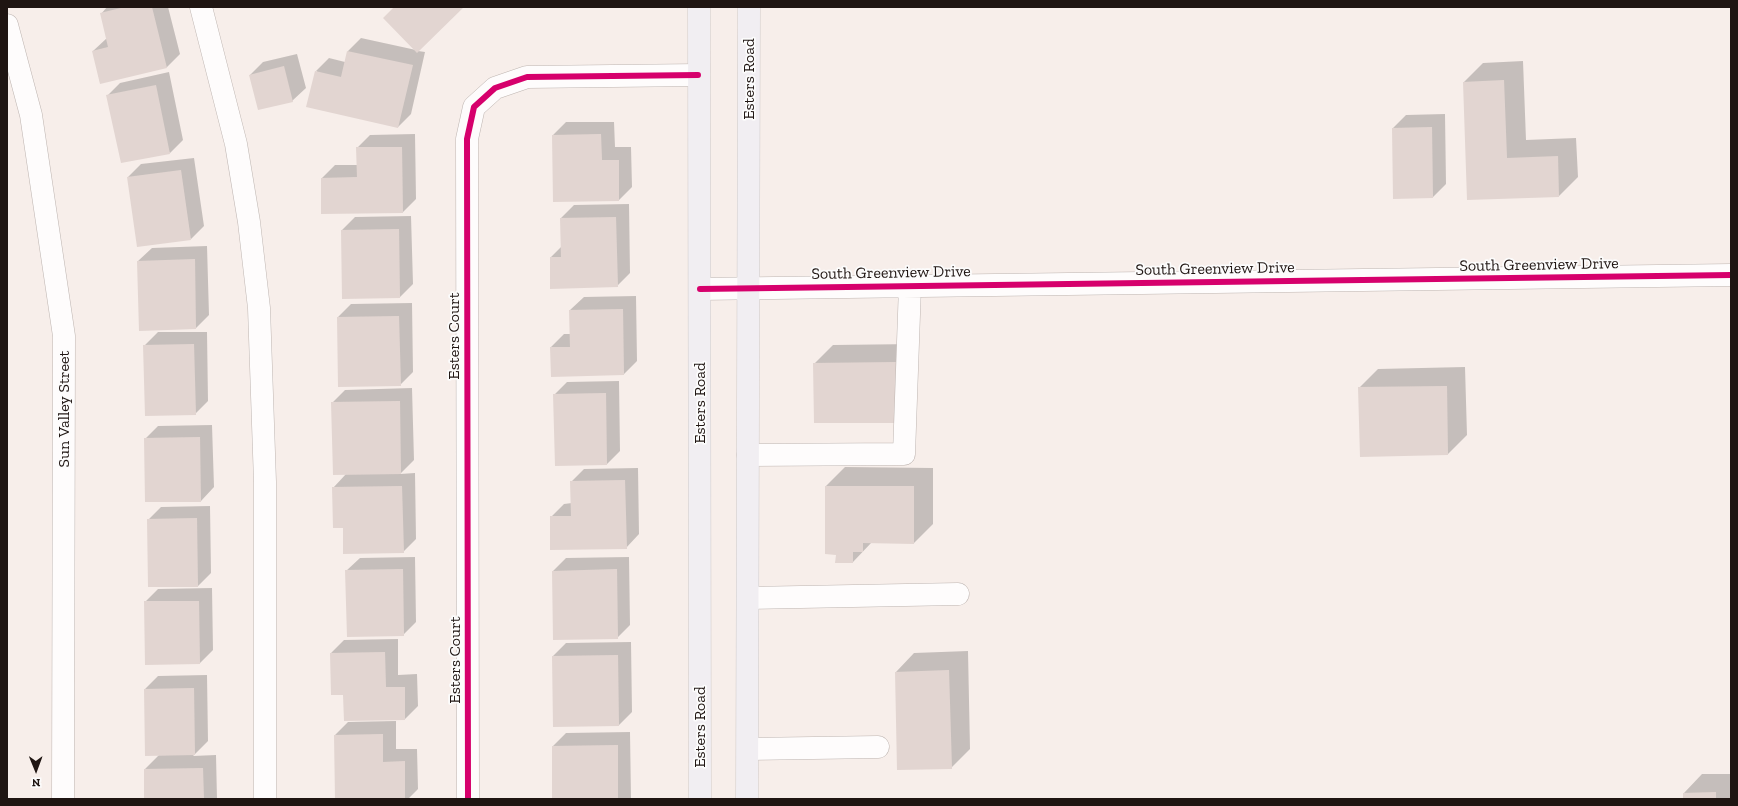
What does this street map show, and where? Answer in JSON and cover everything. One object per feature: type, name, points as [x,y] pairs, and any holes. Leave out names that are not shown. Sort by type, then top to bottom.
[{"type":"main road","name":"Esters Road","points":[[699,7],[700,799]]},
{"type":"main road","name":"Esters Road","points":[[747,799],[749,7]]},
{"type":"street","points":[[201,7],[236,144],[249,222],[259,308],[265,482],[265,799]]},
{"type":"street","name":"Sun Valley Street","points":[[7,25],[31,115],[64,336],[63,799]]},
{"type":"street","name":"Esters Court","points":[[468,799],[467,139],[474,107],[495,88],[526,77],[698,75]]},
{"type":"street","name":"South Greenview Drive","points":[[700,289],[1731,275]]},
{"type":"street","points":[[748,455],[904,454],[910,286]]},
{"type":"street","points":[[748,598],[958,594]]},
{"type":"street","points":[[748,749],[878,747]]},
{"type":"building","points":[[125,7],[152,7],[167,68],[100,84],[92,51],[108,47],[100,13]]},
{"type":"building","points":[[394,7],[464,7],[417,53],[383,18]]},
{"type":"building","points":[[347,51],[413,65],[398,128],[306,107],[315,71],[341,77]]},
{"type":"building","points":[[284,66],[293,102],[258,110],[249,75]]},
{"type":"building","points":[[1504,80],[1507,158],[1558,156],[1559,197],[1467,200],[1463,82]]},
{"type":"building","points":[[156,85],[170,154],[121,163],[106,95]]},
{"type":"building","points":[[1432,127],[1433,198],[1393,199],[1392,128]]},
{"type":"building","points":[[601,134],[602,160],[619,160],[619,201],[553,202],[552,135]]},
{"type":"building","points":[[356,147],[402,147],[403,213],[321,214],[321,178],[357,177]]},
{"type":"building","points":[[181,170],[191,240],[137,247],[127,177]]},
{"type":"building","points":[[616,217],[618,287],[550,289],[550,257],[561,257],[560,218]]},
{"type":"building","points":[[399,229],[400,298],[342,299],[341,230]]},
{"type":"building","points":[[195,259],[196,329],[139,331],[137,261]]},
{"type":"building","points":[[623,309],[624,375],[551,377],[550,347],[570,347],[569,310]]},
{"type":"building","points":[[399,316],[401,386],[338,387],[337,317]]},
{"type":"building","points":[[194,344],[196,415],[145,416],[143,345]]},
{"type":"building","points":[[897,362],[897,423],[814,423],[813,363]]},
{"type":"building","points":[[1447,386],[1448,455],[1360,457],[1358,387]]},
{"type":"building","points":[[606,393],[607,465],[555,466],[553,394]]},
{"type":"building","points":[[400,401],[401,474],[333,475],[331,402]]},
{"type":"building","points":[[200,437],[201,502],[145,502],[144,438]]},
{"type":"building","points":[[625,480],[627,549],[550,550],[550,516],[571,516],[570,481]]},
{"type":"building","points":[[402,486],[404,553],[343,554],[343,528],[333,528],[332,487]]},
{"type":"building","points":[[825,486],[914,486],[914,544],[863,543],[863,552],[853,552],[853,563],[835,563],[836,555],[825,554]]},
{"type":"building","points":[[197,518],[198,587],[148,587],[147,519]]},
{"type":"building","points":[[403,569],[404,636],[347,637],[345,570]]},
{"type":"building","points":[[617,569],[618,639],[553,640],[552,571]]},
{"type":"building","points":[[144,601],[199,601],[200,664],[145,665]]},
{"type":"building","points":[[385,652],[386,687],[405,687],[405,720],[344,721],[343,695],[331,695],[330,653]]},
{"type":"building","points":[[618,655],[619,726],[553,727],[552,656]]},
{"type":"building","points":[[949,670],[952,769],[897,770],[895,672]]},
{"type":"building","points":[[194,688],[195,755],[145,756],[144,689]]},
{"type":"building","points":[[383,734],[383,762],[405,761],[405,799],[335,799],[334,735]]},
{"type":"building","points":[[618,745],[618,799],[552,799],[552,746]]},
{"type":"building","points":[[203,768],[204,799],[144,799],[144,769]]},
{"type":"building","points":[[1716,792],[1716,799],[1683,799],[1683,793]]},
{"type":"cycle path","points":[[468,799],[467,139],[474,107],[495,88],[527,77],[698,75]]},
{"type":"cycle path","points":[[700,289],[1731,275]]}]
